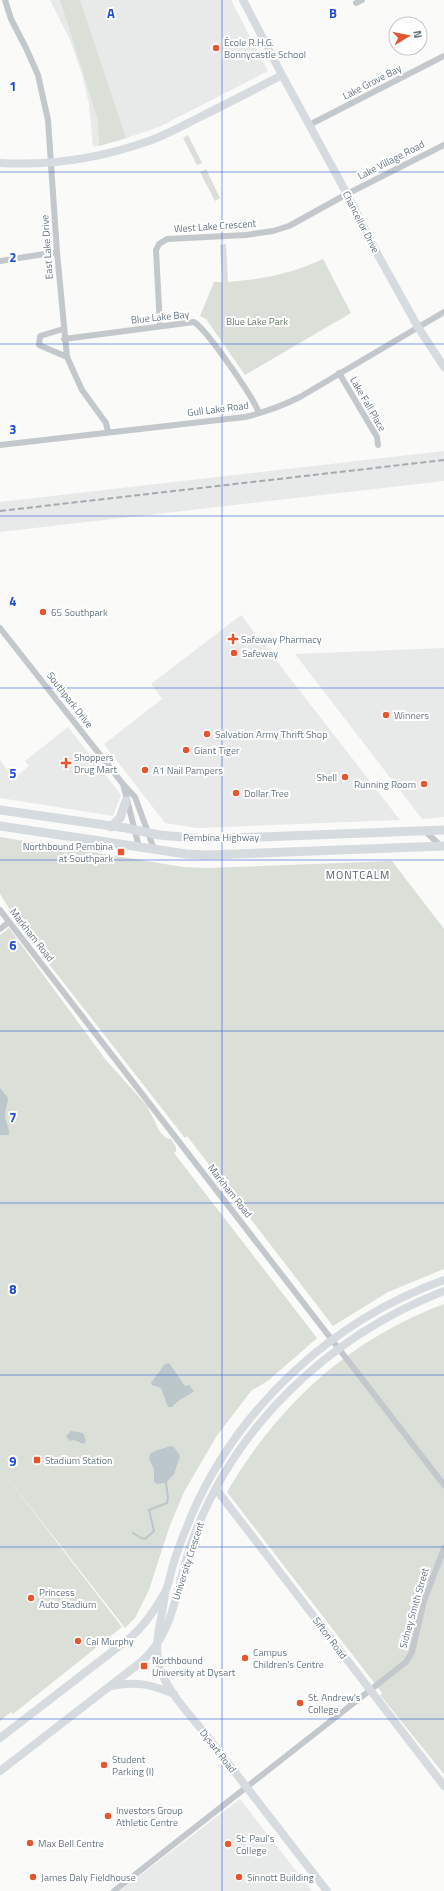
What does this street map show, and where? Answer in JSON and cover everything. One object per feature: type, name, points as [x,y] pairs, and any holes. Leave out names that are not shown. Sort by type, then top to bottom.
[{"type":"main road","points":[[111,827],[120,818],[126,801]]},
{"type":"main road","name":"Pembina Highway","points":[[0,810],[126,828],[147,833],[206,839],[444,830]]},
{"type":"main road","name":"Pembina Highway","points":[[0,826],[138,847],[207,855],[443,847]]},
{"type":"street","name":"East Lake Drive","points":[[5,0],[11,19],[38,76],[48,120],[56,252],[64,340],[67,356],[78,384],[106,423],[108,432]]},
{"type":"street","name":"Chancellor Drive","points":[[243,0],[378,255],[418,327],[444,368]]},
{"type":"street","name":"Lake Grove Bay","points":[[309,125],[444,56]]},
{"type":"street","points":[[0,163],[50,163],[88,158],[150,141],[282,75]]},
{"type":"street","name":"Lake Village Road","points":[[347,194],[444,145]]},
{"type":"street","name":"West Lake Crescent","points":[[160,326],[156,250],[159,244],[167,239],[246,235],[289,226],[347,194]]},
{"type":"street","points":[[0,260],[56,252]]},
{"type":"street","points":[[418,327],[444,312]]},
{"type":"street","name":"Blue Lake Bay","points":[[64,340],[194,322],[202,328],[256,404],[259,414]]},
{"type":"street","name":"Gull Lake Road","points":[[0,445],[245,417],[259,414],[282,406],[418,327]]},
{"type":"street","points":[[63,329],[40,336],[39,345],[67,356]]},
{"type":"street","name":"Lake Fall Place","points":[[339,373],[377,437],[378,445]]},
{"type":"street","name":"Southpark Drive","points":[[0,628],[123,784],[135,797],[154,849]]},
{"type":"street","name":"Southpark Drive","points":[[123,784],[138,847]]},
{"type":"street","points":[[425,831],[443,847]]},
{"type":"street","name":"Markham Road","points":[[0,910],[444,1485]]},
{"type":"street","points":[[0,929],[9,922]]},
{"type":"street","name":"University Crescent","points":[[0,1738],[131,1637],[152,1615],[165,1593],[173,1563],[191,1516],[220,1461],[248,1421],[275,1389],[332,1339],[383,1307],[444,1280]]},
{"type":"street","name":"University Crescent","points":[[0,1771],[146,1658],[157,1644],[168,1624],[194,1536],[216,1489],[241,1448],[269,1412],[293,1386],[338,1348],[388,1316],[444,1291]]},
{"type":"street","name":"Sifton Road","points":[[216,1489],[444,1786]]},
{"type":"street","name":"Sidney Smith Street","points":[[114,1891],[247,1788],[369,1689],[406,1662],[410,1655],[424,1601],[444,1548]]},
{"type":"street","name":"Dysart Road","points":[[165,1593],[157,1644],[161,1671],[174,1694],[327,1891]]},
{"type":"street","points":[[110,1686],[142,1683],[174,1694]]},
{"type":"shaded area","points":[[50,0],[231,0],[268,71],[159,127],[121,140],[93,147],[89,104],[82,74],[70,40]]},
{"type":"shaded area","points":[[444,451],[444,481],[0,532],[0,502]]},
{"type":"shaded area","points":[[241,615],[400,820],[197,828],[165,823],[104,744],[162,699],[151,684]]},
{"type":"shaded area","points":[[444,648],[444,817],[422,819],[295,654]]},
{"type":"shaded area","points":[[68,727],[121,795],[113,816],[0,798],[0,760],[14,778],[29,766],[25,761]]},
{"type":"shaded area","points":[[0,1088],[8,1098],[5,1115],[9,1135],[0,1135]]},
{"type":"shaded area","points":[[169,1363],[185,1386],[189,1385],[194,1391],[172,1407],[168,1407],[161,1388],[152,1385],[151,1383],[165,1364]]},
{"type":"shaded area","points":[[71,1431],[83,1433],[86,1440],[84,1444],[74,1440],[70,1441],[66,1436]]},
{"type":"shaded area","points":[[170,1446],[174,1447],[180,1456],[174,1474],[166,1483],[157,1484],[154,1482],[154,1469],[149,1459],[150,1454],[154,1451]]},
{"type":"shaded area","name":"St. Paul's College","points":[[240,1799],[312,1891],[121,1890]]},
{"type":"green space","points":[[60,0],[80,0],[126,138],[99,146],[98,120]]},
{"type":"green space","points":[[188,135],[202,163],[197,165],[183,138]]},
{"type":"green space","points":[[206,169],[220,198],[215,201],[200,172]]},
{"type":"green space","name":"Blue Lake Park","points":[[226,244],[228,282],[277,275],[323,259],[351,313],[245,375],[206,319],[200,316],[214,282],[222,282],[220,245]]},
{"type":"green space","points":[[0,837],[183,867],[208,868],[392,861],[444,929],[444,1269],[388,1292],[333,1326],[187,1136],[185,1138],[24,932],[0,894]]},
{"type":"green space","points":[[9,928],[105,1059],[147,1106],[160,1132],[166,1138],[171,1139],[176,1147],[176,1152],[174,1153],[317,1338],[269,1380],[251,1391],[216,1437],[184,1492],[169,1528],[149,1590],[135,1618],[125,1628],[3,1472],[122,1627],[13,1714],[11,1712],[0,1721],[0,935]]},
{"type":"green space","points":[[444,1304],[444,1774],[380,1695],[382,1693],[227,1492],[247,1460],[269,1431],[293,1404],[319,1379],[347,1356],[377,1336],[409,1319]]},
{"type":"waterway","points":[[133,1533],[145,1539],[154,1531],[149,1510],[167,1503],[168,1498],[166,1483]]},
{"type":"railway","points":[[0,511],[444,460]]},
{"type":"place","name":"École R.H.G. Bonnycastle School","points":[[216,48]]},
{"type":"place","name":"65 Southpark","points":[[43,612]]},
{"type":"place","name":"Safeway Pharmacy","points":[[233,639]]},
{"type":"place","name":"Safeway","points":[[234,653]]},
{"type":"place","name":"Winners","points":[[386,715]]},
{"type":"place","name":"Salvation Army Thrift Shop","points":[[207,734]]},
{"type":"place","name":"Giant Tiger","points":[[186,750]]},
{"type":"place","name":"Shoppers Drug Mart","points":[[66,763]]},
{"type":"place","name":"A1 Nail Pampers","points":[[145,770]]},
{"type":"place","name":"Shell","points":[[345,777]]},
{"type":"place","name":"Running Room","points":[[424,784]]},
{"type":"place","name":"Dollar Tree","points":[[236,793]]},
{"type":"place","name":"Northbound Pembina at Southpark","points":[[121,852]]},
{"type":"place","name":"Stadium Station","points":[[37,1460]]},
{"type":"place","name":"Princess Auto Stadium","points":[[31,1598]]},
{"type":"place","name":"Cal Murphy","points":[[78,1641]]},
{"type":"place","name":"Campus Children's Centre","points":[[245,1658]]},
{"type":"place","name":"Northbound University at Dysart","points":[[144,1666]]},
{"type":"place","name":"St. Andrew’s College","points":[[300,1703]]},
{"type":"place","name":"Student Parking (I)","points":[[104,1765]]},
{"type":"place","name":"Investors Group Athletic Centre","points":[[108,1816]]},
{"type":"place","name":"Max Bell Centre","points":[[30,1843]]},
{"type":"place","name":"St. Paul's College","points":[[228,1844]]},
{"type":"place","name":"James Daly Fieldhouse","points":[[33,1877]]},
{"type":"place","name":"Sinnott Building","points":[[239,1877]]},
{"type":"district","name":"MONTCALM","points":[[358,875]]}]
